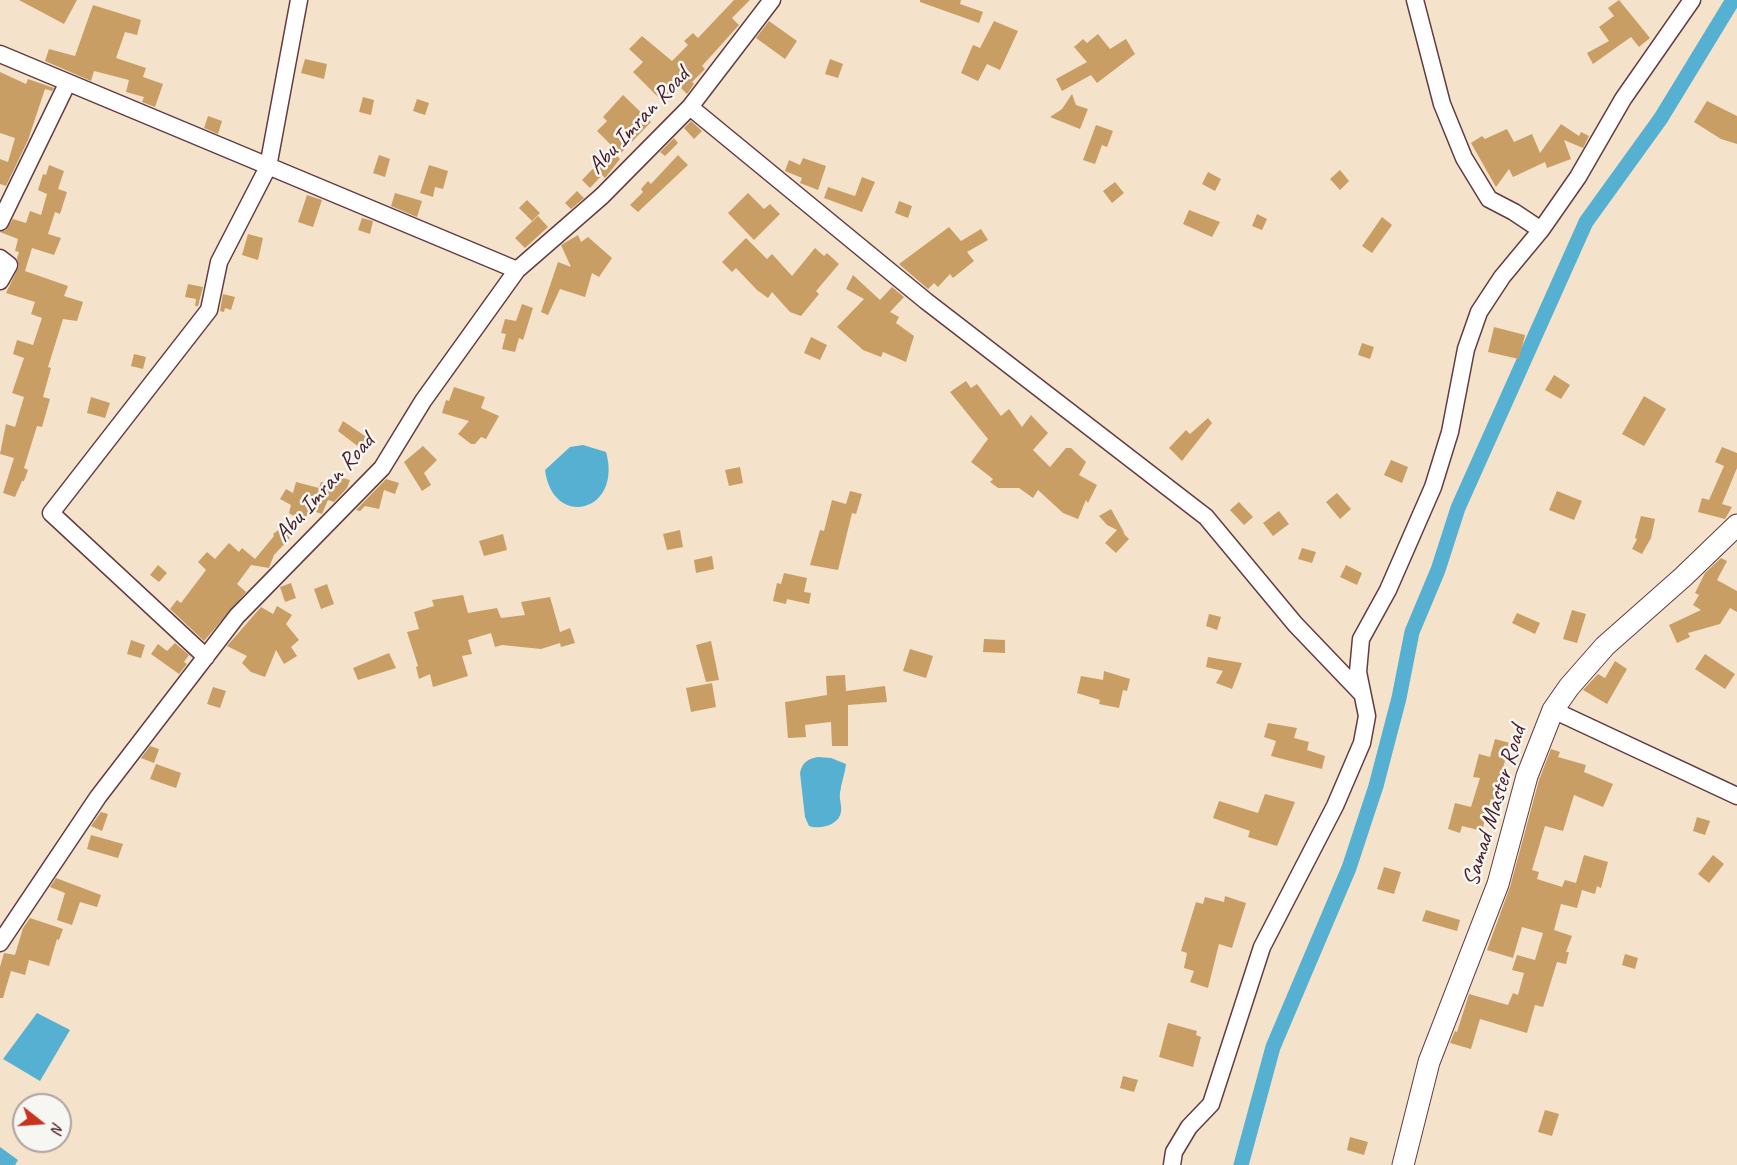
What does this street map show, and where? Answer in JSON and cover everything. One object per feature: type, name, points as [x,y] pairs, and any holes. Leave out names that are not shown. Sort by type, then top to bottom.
[{"type":"street","points":[[206,657],[51,513],[209,310],[219,262],[268,167],[299,0]]},
{"type":"street","name":"Abu Imran Road","points":[[0,943],[98,797],[237,616],[382,468],[423,401],[517,270],[602,196],[690,107],[772,0]]},
{"type":"street","points":[[1415,0],[1442,104],[1464,158],[1489,199],[1541,230]]},
{"type":"street","points":[[1172,1165],[1174,1152],[1189,1127],[1211,1104],[1262,947],[1352,768],[1367,716],[1358,672],[1361,639],[1388,590],[1433,487],[1450,432],[1466,349],[1479,312],[1502,277],[1541,230],[1578,177],[1623,99],[1692,0]]},
{"type":"street","points":[[0,54],[67,84],[517,270]]},
{"type":"street","points":[[0,222],[67,84]]},
{"type":"street","points":[[690,107],[926,301],[1206,517],[1294,624],[1362,695]]},
{"type":"street","points":[[0,258],[9,265],[0,281]]},
{"type":"street","name":"Samad Master Road","points":[[1403,1165],[1429,1062],[1495,893],[1527,776],[1554,710],[1569,687],[1605,646],[1683,577],[1737,525]]},
{"type":"street","points":[[1554,710],[1737,796]]},
{"type":"water","points":[[583,445],[606,452],[609,472],[605,489],[596,500],[585,506],[572,506],[560,501],[551,489],[545,470],[570,447]]},
{"type":"water","points":[[818,757],[831,758],[846,764],[840,793],[840,816],[833,823],[818,827],[809,826],[805,817],[800,773],[806,762]]},
{"type":"water","points":[[37,1013],[70,1030],[40,1081],[3,1059]]},
{"type":"water","points":[[0,1147],[18,1160],[15,1165],[0,1165]]},
{"type":"building","points":[[19,0],[77,0],[64,24]]},
{"type":"building","points":[[734,0],[750,0],[732,18],[739,25],[702,66],[705,69],[692,82],[694,84],[687,94],[680,87],[664,103],[633,72],[643,62],[629,49],[642,36],[672,61],[688,45],[684,41],[693,33],[698,38]]},
{"type":"building","points":[[920,0],[961,0],[960,4],[983,12],[979,23],[920,2]]},
{"type":"building","points":[[1619,0],[1650,38],[1639,47],[1631,37],[1593,64],[1587,53],[1609,41],[1599,27],[1614,16],[1608,8]]},
{"type":"building","points":[[93,5],[141,20],[137,35],[125,32],[116,58],[146,68],[143,77],[163,84],[155,107],[142,102],[144,97],[126,92],[129,80],[94,71],[91,81],[45,61],[49,49],[75,56]]},
{"type":"building","points":[[769,21],[797,41],[785,59],[756,38]]},
{"type":"building","points":[[994,21],[1018,31],[1000,70],[987,64],[978,81],[961,73],[973,45],[980,48]]},
{"type":"building","points":[[1098,34],[1110,49],[1126,39],[1135,54],[1097,83],[1091,75],[1062,91],[1056,79],[1087,62],[1074,47],[1083,39],[1087,43]]},
{"type":"building","points":[[305,59],[327,64],[324,79],[301,73]]},
{"type":"building","points":[[830,59],[843,64],[838,78],[825,74]]},
{"type":"building","points":[[0,72],[26,84],[28,79],[54,88],[52,91],[45,89],[28,140],[6,186],[0,184],[0,159],[8,162],[15,138],[0,133]]},
{"type":"building","points":[[1072,94],[1076,105],[1088,109],[1080,129],[1050,117],[1062,109]]},
{"type":"building","points":[[623,95],[651,122],[620,154],[597,131],[607,121],[603,117]]},
{"type":"building","points":[[363,97],[374,100],[371,115],[359,112]]},
{"type":"building","points":[[417,99],[429,103],[425,115],[413,111]]},
{"type":"building","points":[[1707,101],[1737,116],[1737,144],[1721,139],[1694,122]]},
{"type":"building","points":[[208,116],[222,121],[218,134],[204,128]]},
{"type":"building","points":[[691,121],[702,131],[694,139],[684,128]]},
{"type":"building","points":[[1561,124],[1579,136],[1581,132],[1589,136],[1583,148],[1564,140],[1571,159],[1547,168],[1545,162],[1513,177],[1509,169],[1496,187],[1471,143],[1482,136],[1485,139],[1507,129],[1514,142],[1532,134],[1540,153]]},
{"type":"building","points":[[1096,125],[1113,131],[1107,147],[1102,145],[1095,164],[1083,160]]},
{"type":"building","points":[[674,138],[678,143],[665,156],[660,152]]},
{"type":"building","points":[[611,150],[620,159],[605,178],[602,175],[590,188],[582,180]]},
{"type":"building","points":[[379,155],[390,159],[385,177],[373,173]]},
{"type":"building","points":[[678,155],[688,165],[638,212],[630,205],[643,192],[641,189],[648,181],[651,184]]},
{"type":"building","points":[[803,158],[826,166],[818,190],[800,183],[802,178],[785,171],[789,160],[800,165]]},
{"type":"building","points":[[49,165],[64,171],[58,189],[67,192],[60,214],[55,212],[48,234],[61,238],[54,255],[32,248],[25,271],[68,286],[64,296],[83,302],[77,321],[63,319],[48,367],[51,368],[43,397],[50,399],[42,427],[37,426],[24,468],[28,470],[15,497],[3,493],[14,458],[0,454],[6,424],[15,427],[24,397],[12,393],[24,358],[13,354],[17,340],[33,345],[42,318],[31,314],[35,302],[6,293],[19,266],[17,258],[19,252],[15,251],[18,239],[0,232],[6,230],[13,219],[26,223],[30,211],[41,215],[47,194],[38,190],[43,174],[46,175]]},
{"type":"building","points":[[429,165],[448,171],[443,189],[435,187],[433,197],[420,193]]},
{"type":"building","points":[[1340,170],[1349,181],[1340,190],[1330,179]]},
{"type":"building","points":[[1208,172],[1221,179],[1215,191],[1202,184]]},
{"type":"building","points":[[862,177],[875,182],[862,212],[824,198],[828,187],[855,196]]},
{"type":"building","points":[[1115,182],[1124,193],[1112,203],[1103,191]]},
{"type":"building","points":[[577,191],[584,198],[571,209],[565,203]]},
{"type":"building","points":[[395,193],[422,201],[417,217],[391,206]]},
{"type":"building","points":[[748,193],[764,209],[770,204],[780,214],[754,240],[728,213]]},
{"type":"building","points":[[307,195],[322,200],[313,227],[298,222]]},
{"type":"building","points":[[527,200],[540,213],[532,221],[519,208]]},
{"type":"building","points":[[899,201],[912,206],[908,218],[895,213]]},
{"type":"building","points":[[1189,210],[1220,222],[1212,237],[1183,224]]},
{"type":"building","points":[[1257,214],[1267,219],[1262,230],[1252,226]]},
{"type":"building","points":[[538,216],[548,227],[525,248],[515,238]]},
{"type":"building","points":[[1382,217],[1392,225],[1372,253],[1362,246]]},
{"type":"building","points":[[362,218],[373,221],[370,234],[358,230]]},
{"type":"building","points":[[949,227],[961,241],[981,229],[988,240],[967,252],[974,261],[953,278],[950,274],[938,287],[934,283],[928,289],[899,264]]},
{"type":"building","points":[[248,234],[263,238],[258,260],[242,255]]},
{"type":"building","points":[[578,235],[581,242],[588,237],[612,258],[599,277],[592,273],[585,297],[560,289],[548,315],[541,312],[558,262],[571,267],[561,245]]},
{"type":"building","points":[[746,238],[767,259],[772,254],[792,276],[815,248],[824,256],[827,253],[839,264],[816,291],[819,294],[801,316],[790,312],[772,292],[768,298],[736,268],[732,272],[722,262]]},
{"type":"building","points":[[853,275],[880,300],[892,287],[904,297],[890,312],[899,317],[896,323],[914,336],[906,362],[883,352],[881,357],[863,350],[837,327],[864,299],[846,289]]},
{"type":"building","points":[[188,284],[203,287],[198,306],[195,306],[196,299],[185,297]]},
{"type":"building","points":[[223,294],[235,297],[231,310],[225,308],[224,312],[220,311]]},
{"type":"building","points":[[522,304],[533,308],[523,340],[519,338],[515,352],[502,349],[506,334],[501,333],[505,319],[516,321]]},
{"type":"building","points":[[1494,327],[1525,335],[1519,359],[1488,352]]},
{"type":"building","points":[[811,337],[827,345],[820,360],[804,353]]},
{"type":"building","points":[[1362,343],[1374,347],[1370,359],[1358,355]]},
{"type":"building","points":[[134,354],[146,357],[143,369],[131,366]]},
{"type":"building","points":[[1554,375],[1570,385],[1561,399],[1545,390]]},
{"type":"building","points":[[966,381],[971,388],[977,384],[1001,416],[1009,409],[1022,427],[1031,415],[1048,433],[1033,450],[1050,467],[1066,448],[1071,448],[1086,462],[1079,475],[1097,485],[1088,503],[1086,500],[1078,519],[1063,513],[1038,490],[1033,498],[1019,488],[998,488],[990,482],[993,479],[971,462],[988,439],[950,392]]},
{"type":"building","points":[[454,387],[485,397],[481,408],[499,416],[486,439],[481,437],[475,444],[471,444],[458,434],[469,421],[442,413],[446,400],[449,401]]},
{"type":"building","points":[[1644,396],[1666,409],[1644,446],[1622,434]]},
{"type":"building","points":[[91,397],[110,403],[105,418],[87,413]]},
{"type":"building","points":[[1208,418],[1212,423],[1182,461],[1169,448],[1186,430],[1190,434]]},
{"type":"building","points":[[343,421],[368,438],[360,448],[338,431]]},
{"type":"building","points":[[423,446],[437,460],[424,473],[431,485],[422,491],[404,462]]},
{"type":"building","points":[[1722,447],[1737,453],[1737,468],[1722,504],[1732,507],[1725,519],[1698,512],[1702,498],[1709,500],[1724,466],[1715,462]]},
{"type":"building","points":[[1391,460],[1408,467],[1402,483],[1384,475]]},
{"type":"building","points":[[740,467],[743,483],[729,486],[725,470]]},
{"type":"building","points":[[336,476],[350,480],[347,488],[334,502],[328,500],[322,514],[310,510],[303,522],[289,513],[291,505],[280,499],[286,489],[293,493],[296,482],[319,488],[321,482],[333,486]]},
{"type":"building","points":[[386,479],[399,483],[395,494],[384,490],[379,509],[365,506],[360,511],[356,510]]},
{"type":"building","points":[[850,491],[862,494],[856,514],[852,513],[838,570],[810,565],[820,530],[824,531],[832,500],[846,504]]},
{"type":"building","points":[[1557,491],[1582,501],[1574,520],[1549,510]]},
{"type":"building","points":[[1337,493],[1351,509],[1340,519],[1326,502]]},
{"type":"building","points":[[1239,502],[1253,517],[1244,525],[1230,510]]},
{"type":"building","points":[[1111,509],[1125,534],[1122,532],[1129,539],[1116,553],[1105,543],[1117,530],[1107,525],[1099,516]]},
{"type":"building","points":[[1279,511],[1289,524],[1273,536],[1263,523]]},
{"type":"building","points":[[1641,516],[1655,519],[1651,538],[1642,554],[1632,549],[1637,539],[1635,538]]},
{"type":"building","points":[[294,518],[287,534],[290,538],[274,555],[269,568],[251,565],[237,584],[246,592],[204,641],[170,609],[177,600],[181,603],[206,570],[198,562],[207,552],[215,559],[229,543],[239,552],[242,548],[255,559],[274,536],[273,534]]},
{"type":"building","points":[[680,530],[683,547],[667,550],[663,534]]},
{"type":"building","points":[[503,534],[507,550],[484,556],[479,541]]},
{"type":"building","points":[[1302,548],[1316,552],[1312,563],[1298,559]]},
{"type":"building","points":[[712,556],[714,569],[696,573],[694,560]]},
{"type":"building","points":[[1721,558],[1727,561],[1717,580],[1737,591],[1737,612],[1730,608],[1720,624],[1688,633],[1690,637],[1677,643],[1669,625],[1701,610],[1693,605],[1699,595],[1695,593],[1705,573]]},
{"type":"building","points":[[158,565],[167,573],[159,582],[150,575]]},
{"type":"building","points":[[1346,565],[1362,573],[1357,585],[1340,577]]},
{"type":"building","points":[[784,573],[807,578],[804,592],[811,593],[809,604],[787,599],[786,604],[773,601],[777,583],[781,584]]},
{"type":"building","points":[[291,583],[296,598],[285,602],[280,587]]},
{"type":"building","points":[[327,584],[334,604],[321,609],[314,589]]},
{"type":"building","points":[[463,595],[468,613],[497,608],[501,618],[525,615],[521,602],[550,597],[560,632],[570,628],[575,643],[561,647],[560,643],[541,649],[502,645],[495,647],[491,633],[468,640],[472,654],[462,656],[468,676],[433,687],[430,674],[419,679],[416,667],[418,666],[407,632],[419,629],[414,612],[434,606],[432,600]]},
{"type":"building","points":[[277,606],[292,615],[286,624],[299,640],[291,647],[297,656],[284,664],[276,650],[265,677],[251,672],[242,663],[247,656],[227,646],[261,607],[273,614]]},
{"type":"building","points":[[1572,610],[1586,614],[1577,643],[1563,639]]},
{"type":"building","points":[[1517,613],[1540,623],[1535,634],[1512,623]]},
{"type":"building","points":[[1209,614],[1221,617],[1217,630],[1206,626]]},
{"type":"building","points":[[984,639],[1005,640],[1005,653],[983,652]]},
{"type":"building","points":[[131,640],[145,645],[141,658],[127,654]]},
{"type":"building","points":[[711,641],[719,680],[706,682],[696,645]]},
{"type":"building","points":[[175,643],[189,655],[184,662],[187,664],[179,674],[151,654],[158,644],[167,651]]},
{"type":"building","points":[[910,649],[933,656],[926,678],[903,671]]},
{"type":"building","points":[[389,653],[396,668],[358,680],[353,668]]},
{"type":"building","points":[[1705,654],[1735,674],[1725,689],[1695,669]]},
{"type":"building","points":[[1208,657],[1242,663],[1232,689],[1216,683],[1223,671],[1206,667]]},
{"type":"building","points":[[1615,661],[1627,669],[1607,704],[1583,690],[1598,674],[1605,678]]},
{"type":"building","points":[[1104,671],[1130,679],[1127,691],[1123,690],[1119,708],[1099,704],[1100,700],[1077,693],[1081,676],[1103,680]]},
{"type":"building","points":[[845,675],[846,691],[885,686],[887,702],[848,705],[848,746],[832,746],[831,722],[805,725],[806,737],[788,738],[785,702],[827,695],[826,676]]},
{"type":"building","points":[[712,683],[716,707],[691,712],[686,688]]},
{"type":"building","points":[[213,687],[226,691],[220,708],[207,704]]},
{"type":"building","points":[[1268,723],[1297,728],[1294,738],[1309,742],[1307,750],[1325,756],[1322,769],[1271,756],[1276,741],[1264,737]]},
{"type":"building","points":[[1495,739],[1510,743],[1494,800],[1491,799],[1482,831],[1462,826],[1460,833],[1448,829],[1455,803],[1471,807],[1480,778],[1473,777],[1479,754],[1490,757]]},
{"type":"building","points":[[150,746],[159,749],[154,763],[141,758]]},
{"type":"building","points":[[1551,749],[1560,752],[1558,757],[1586,765],[1584,772],[1613,784],[1603,807],[1574,795],[1563,831],[1545,826],[1532,870],[1539,872],[1537,879],[1562,887],[1565,880],[1576,883],[1584,855],[1608,862],[1601,888],[1597,886],[1595,894],[1582,890],[1577,908],[1561,904],[1554,930],[1572,936],[1566,952],[1569,952],[1566,964],[1557,962],[1543,1007],[1535,1005],[1527,1033],[1480,1019],[1471,1049],[1450,1043],[1455,1031],[1457,1032],[1469,994],[1508,1005],[1513,993],[1518,995],[1524,973],[1512,970],[1517,955],[1535,960],[1543,933],[1522,927],[1513,958],[1487,950],[1510,887],[1539,780]]},
{"type":"building","points":[[156,764],[181,773],[176,788],[150,779]]},
{"type":"building","points":[[1265,794],[1295,802],[1277,846],[1248,837],[1250,831],[1213,818],[1219,801],[1258,813]]},
{"type":"building","points":[[101,812],[108,814],[102,831],[91,826]]},
{"type":"building","points":[[1697,817],[1710,821],[1705,835],[1693,831]]},
{"type":"building","points":[[91,835],[123,844],[118,858],[87,849]]},
{"type":"building","points":[[1713,855],[1724,864],[1709,883],[1698,874]]},
{"type":"building","points":[[1384,867],[1401,872],[1394,894],[1377,889]]},
{"type":"building","points":[[56,878],[101,895],[97,907],[80,902],[72,925],[57,920],[65,893],[50,887]]},
{"type":"building","points":[[1225,896],[1246,903],[1232,948],[1219,944],[1208,988],[1190,982],[1194,971],[1184,968],[1187,953],[1181,951],[1196,902],[1203,904],[1205,897],[1224,902]]},
{"type":"building","points":[[1426,910],[1460,920],[1457,931],[1422,921]]},
{"type":"building","points":[[30,918],[63,929],[59,940],[57,939],[49,966],[29,960],[25,975],[11,971],[3,998],[0,998],[0,967],[4,953],[15,955],[23,928]]},
{"type":"building","points":[[1625,954],[1638,958],[1635,969],[1622,965]]},
{"type":"building","points":[[1168,1023],[1197,1031],[1196,1035],[1201,1037],[1193,1067],[1159,1057]]},
{"type":"building","points":[[1123,1076],[1138,1080],[1134,1092],[1120,1088]]},
{"type":"building","points":[[1545,1110],[1559,1114],[1552,1136],[1538,1132]]},
{"type":"building","points":[[1350,1137],[1368,1142],[1364,1155],[1347,1150]]},
{"type":"waterway","points":[[1241,1165],[1273,1047],[1349,868],[1376,786],[1399,698],[1412,632],[1438,570],[1458,508],[1586,222],[1661,118],[1733,0]]}]
